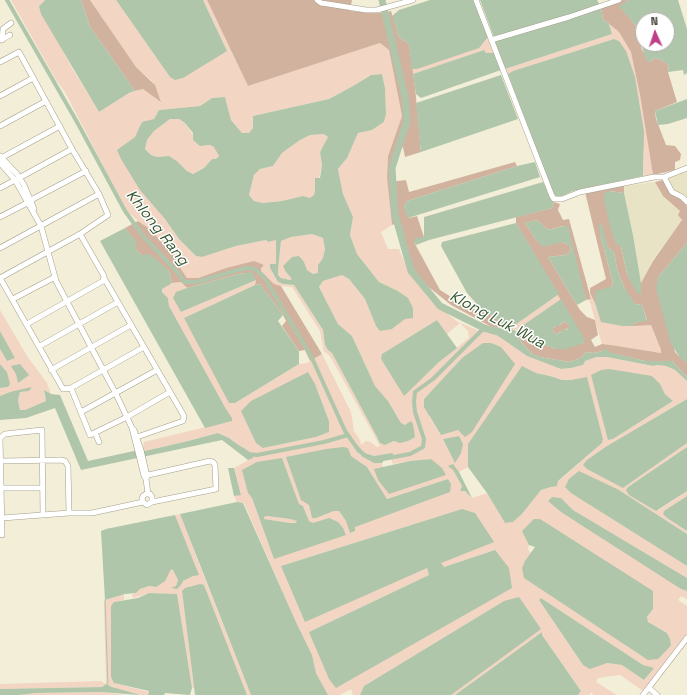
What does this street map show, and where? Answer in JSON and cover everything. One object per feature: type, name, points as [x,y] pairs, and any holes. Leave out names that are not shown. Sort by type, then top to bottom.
[{"type":"street","points":[[317,0],[321,3],[366,10],[377,10],[413,0]]},
{"type":"street","points":[[476,0],[549,190],[554,199],[562,199],[580,192],[654,177],[663,177],[687,168]]},
{"type":"street","points":[[491,40],[569,17],[619,0]]},
{"type":"street","points":[[1,40],[3,29],[11,23]]},
{"type":"street","points":[[1,40],[10,35]]},
{"type":"street","points":[[0,62],[18,52],[99,194],[108,215],[80,234],[0,278],[40,346],[61,388],[66,390],[71,388],[144,347]]},
{"type":"street","points":[[0,96],[33,78]]},
{"type":"street","points":[[0,126],[46,101]]},
{"type":"street","points":[[60,126],[0,159],[17,179],[29,201],[41,226],[55,277],[137,437],[146,477],[148,494],[152,497],[152,502]]},
{"type":"street","points":[[0,188],[72,149]]},
{"type":"street","points":[[0,217],[86,171]]},
{"type":"street","points":[[663,177],[672,192],[682,197],[687,202]]},
{"type":"street","points":[[0,248],[99,194]]},
{"type":"street","points":[[80,234],[184,416],[183,421],[137,437]]},
{"type":"street","points":[[13,299],[55,277]]},
{"type":"street","points":[[27,324],[103,280],[104,278]]},
{"type":"street","points":[[40,346],[118,302]]},
{"type":"street","points":[[51,370],[131,325]]},
{"type":"street","points":[[81,412],[157,370]]},
{"type":"street","points":[[71,388],[89,434],[91,435],[127,417],[170,392]]},
{"type":"street","points":[[132,428],[139,450]]},
{"type":"street","points":[[2,535],[1,461],[2,436],[5,434],[44,429],[43,515]]},
{"type":"street","points":[[95,433],[99,442]]},
{"type":"street","points":[[1,461],[61,460],[67,463],[69,513]]},
{"type":"street","points":[[2,518],[69,513],[92,513],[143,502],[147,505],[152,502],[216,489],[215,465],[210,461],[146,477]]},
{"type":"street","points":[[1,488],[43,488]]},
{"type":"street","points":[[143,502],[143,496],[148,494]]},
{"type":"street","points":[[657,695],[646,692],[687,638]]},
{"type":"shaded area","points":[[11,0],[45,0],[39,6],[72,68],[99,112],[129,93],[143,89],[161,101],[152,81],[136,67],[90,0],[116,0],[170,77],[227,51],[203,0],[207,0],[248,86],[380,43],[389,50],[402,116],[388,156],[387,178],[392,225],[381,232],[388,249],[399,249],[409,273],[431,301],[458,322],[482,332],[488,331],[527,356],[561,369],[582,365],[585,361],[598,357],[607,357],[653,366],[666,366],[675,370],[687,381],[687,399],[607,446],[623,488],[687,443],[687,447],[628,487],[626,490],[659,510],[687,491],[687,496],[664,511],[663,514],[687,531],[687,534],[619,490],[565,487],[572,493],[687,566],[687,578],[573,510],[561,498],[552,497],[681,589],[687,591],[687,599],[681,596],[678,600],[687,606],[687,634],[643,691],[620,675],[598,678],[596,682],[617,695],[593,695],[592,692],[589,695],[578,695],[581,691],[542,635],[542,632],[455,695],[449,695],[504,601],[364,686],[360,695],[353,695],[351,689],[340,695],[328,695],[316,673],[312,655],[244,503],[237,502],[234,496],[241,494],[234,468],[252,458],[247,450],[229,438],[218,433],[145,451],[143,449],[144,442],[231,421],[232,418],[169,306],[168,298],[162,292],[162,289],[169,284],[181,282],[187,289],[181,312],[256,280],[255,285],[184,318],[235,403],[299,364],[307,363],[322,354],[351,412],[354,431],[360,440],[361,445],[366,441],[371,442],[377,447],[380,446],[331,358],[324,352],[320,331],[292,287],[274,284],[261,271],[261,268],[264,265],[226,268],[198,278],[187,278],[181,269],[179,262],[150,229],[126,210],[65,92],[56,80]],"holes":[[[382,74],[385,88],[386,114],[384,122],[372,130],[358,133],[347,158],[338,169],[343,194],[353,217],[350,235],[357,254],[379,282],[396,290],[405,319],[392,329],[376,326],[365,299],[349,279],[342,275],[323,281],[319,287],[338,324],[352,336],[375,386],[388,401],[401,423],[405,425],[395,441],[385,445],[377,437],[332,353],[325,345],[323,330],[294,285],[278,282],[270,268],[276,264],[276,240],[268,242],[266,240],[236,246],[202,257],[196,256],[179,239],[118,150],[135,137],[154,119],[159,110],[200,106],[212,98],[225,97],[231,120],[242,133],[249,133],[253,128],[253,116],[329,99],[370,75]],[[437,320],[447,334],[460,323],[468,331],[469,338],[439,362],[404,395],[381,359],[382,354]],[[462,358],[458,429],[441,435],[430,418],[424,399]],[[536,373],[562,380],[587,378],[603,439],[602,443],[551,487],[541,490],[522,514],[513,522],[505,523],[487,493],[472,498],[465,491],[460,491],[462,486],[453,470],[452,464],[459,472],[468,467],[468,464]],[[315,384],[329,421],[329,432],[316,437],[263,448]],[[660,384],[665,394],[673,401],[613,439],[608,440]],[[459,436],[455,462],[443,439]],[[365,453],[374,456],[392,453],[394,455],[391,459],[393,464],[431,459],[446,475],[378,480],[375,469],[383,468],[382,463],[374,463]],[[351,456],[367,467],[387,499],[448,479],[451,484],[355,527],[355,531],[350,533],[346,521],[339,511],[334,511],[316,518],[312,518],[309,505]],[[282,458],[299,504],[303,506],[309,521],[313,523],[274,559],[252,498]],[[462,509],[440,563],[444,567],[495,550],[309,632],[429,575],[427,568],[281,566]],[[540,519],[653,609],[647,617],[648,622],[667,633],[671,645],[525,561],[531,553],[528,550],[529,545]],[[541,598],[643,665],[653,668],[644,680],[622,665],[607,663],[583,665],[539,600]]]},
{"type":"shaded area","points":[[45,0],[81,0],[90,27],[135,91],[129,93],[99,112],[41,14],[39,6]]},
{"type":"shaded area","points":[[81,0],[90,0],[136,67],[155,85],[161,102],[143,89],[135,91],[90,27]]},
{"type":"shaded area","points":[[116,0],[203,0],[227,51],[183,78],[175,80],[170,77]]},
{"type":"shaded area","points":[[207,0],[352,0],[350,11],[381,13],[391,11],[399,37],[409,44],[415,87],[421,152],[405,157],[403,147],[393,154],[390,182],[406,180],[409,192],[515,162],[517,166],[407,201],[404,207],[409,218],[417,216],[424,237],[414,242],[440,290],[464,305],[484,312],[508,325],[497,328],[490,326],[451,305],[425,284],[412,268],[399,222],[392,225],[387,178],[388,156],[402,116],[389,50],[380,43],[248,86]]},
{"type":"shaded area","points":[[430,0],[474,0],[488,37],[479,48],[417,69],[412,69],[409,44],[399,37],[392,16],[399,10]]},
{"type":"shaded area","points":[[480,0],[597,0],[600,5],[494,37]]},
{"type":"shaded area","points":[[621,0],[629,0],[620,6],[635,25],[635,52],[643,52],[650,62],[654,58],[662,60],[669,66],[668,72],[677,102],[655,111],[656,119],[666,145],[675,146],[681,154],[680,160],[675,162],[675,170],[653,175],[640,95],[631,52],[619,32],[603,19],[601,7]]},
{"type":"shaded area","points":[[629,0],[678,0],[687,29],[687,73],[684,75],[683,70],[668,72],[669,66],[662,60],[654,58],[650,62],[646,60],[643,52],[675,52],[675,12],[635,12],[635,25],[619,6]]},
{"type":"shaded area","points":[[601,7],[603,19],[609,24],[612,34],[505,69],[495,41]]},
{"type":"shaded area","points":[[609,24],[619,32],[631,52],[640,95],[653,175],[643,176],[644,153],[619,41],[614,39],[513,71],[508,74],[505,69],[612,34]]},
{"type":"shaded area","points":[[488,37],[494,53],[486,53],[484,50],[413,74],[412,69],[417,69]]},
{"type":"shaded area","points":[[614,39],[619,41],[626,51],[635,77],[644,132],[643,176],[573,191],[562,196],[556,196],[553,193],[508,74],[513,71]]},
{"type":"shaded area","points":[[484,50],[486,53],[494,53],[501,70],[421,98],[416,94],[413,74]]},
{"type":"shaded area","points":[[382,74],[385,88],[386,114],[384,122],[372,130],[358,133],[347,158],[338,169],[343,194],[353,217],[350,235],[357,254],[379,282],[396,290],[408,298],[413,308],[413,318],[405,319],[392,329],[380,331],[376,326],[365,299],[349,279],[342,275],[323,281],[319,287],[338,324],[352,336],[375,386],[388,401],[401,423],[405,425],[411,421],[413,424],[415,437],[408,441],[400,443],[394,441],[385,445],[380,443],[332,353],[325,345],[323,330],[294,285],[278,282],[270,268],[270,264],[276,264],[276,240],[268,242],[266,240],[236,246],[202,257],[196,256],[179,239],[165,219],[140,190],[117,150],[135,137],[142,122],[154,119],[159,110],[200,106],[212,98],[225,97],[231,120],[242,133],[249,133],[253,128],[253,116],[329,99],[371,75]],"holes":[[[170,119],[179,119],[185,123],[193,133],[193,140],[200,146],[210,145],[214,147],[219,156],[216,159],[212,159],[204,168],[193,174],[169,156],[157,157],[151,155],[145,149],[147,140],[154,131]],[[324,134],[328,137],[320,152],[322,165],[320,178],[315,178],[314,195],[310,198],[303,196],[282,201],[263,203],[254,201],[249,195],[254,175],[260,169],[273,166],[282,153],[300,140],[310,135]],[[312,234],[323,238],[325,249],[323,258],[318,265],[318,273],[313,274],[307,270],[304,262],[299,256],[292,257],[283,266],[292,279],[281,278],[278,275],[281,241],[291,237]]]},
{"type":"shaded area","points":[[501,75],[518,119],[421,152],[416,103]]},
{"type":"shaded area","points":[[687,99],[687,118],[668,124],[658,125],[655,111]]},
{"type":"shaded area","points":[[170,119],[179,119],[185,123],[200,146],[210,145],[215,147],[219,156],[216,159],[212,159],[204,168],[193,174],[169,156],[157,157],[151,155],[145,149],[147,140],[154,131]]},
{"type":"shaded area","points":[[324,134],[328,137],[320,152],[322,165],[319,178],[315,178],[314,195],[310,199],[303,196],[282,201],[263,203],[254,201],[249,195],[254,175],[260,169],[273,166],[282,153],[300,140],[310,135]]},
{"type":"shaded area","points":[[535,162],[540,177],[408,218],[404,207],[407,201],[517,166]]},
{"type":"shaded area","points":[[687,171],[687,198],[685,195],[672,189],[669,178]]},
{"type":"shaded area","points":[[663,180],[683,200],[687,206],[687,243],[658,277],[675,352],[687,362],[687,377],[672,361],[645,361],[603,351],[593,353],[588,352],[581,358],[569,362],[540,357],[532,354],[521,342],[516,331],[526,334],[540,343],[556,349],[584,343],[583,338],[516,223],[516,217],[552,208],[554,202],[560,204],[558,210],[563,220],[569,219],[591,299],[586,300],[571,251],[566,255],[548,257],[580,310],[587,317],[595,320],[598,335],[591,340],[595,347],[602,344],[661,353],[651,325],[633,326],[634,323],[647,320],[642,305],[635,304],[630,299],[617,269],[614,252],[608,247],[600,234],[613,283],[611,287],[596,299],[595,303],[590,293],[590,288],[606,279],[585,192],[624,186],[624,193],[609,191],[627,274],[641,295],[641,283],[653,261],[682,220],[678,215],[680,211],[663,196],[655,182]],"holes":[[[537,220],[548,230],[563,226],[569,245],[562,242],[537,241],[525,223]]]},
{"type":"shaded area","points":[[543,182],[554,202],[552,208],[429,240],[416,245],[414,242],[416,238],[424,237],[424,217]]},
{"type":"shaded area","points":[[655,182],[663,196],[680,211],[682,220],[653,260],[641,283],[624,193],[624,186]]},
{"type":"shaded area","points":[[609,191],[624,193],[641,283],[641,295],[637,293],[627,274],[621,246],[616,244],[611,230],[604,200],[604,193]]},
{"type":"shaded area","points":[[537,220],[548,230],[568,226],[586,300],[577,305],[548,257],[566,255],[571,251],[569,245],[562,242],[543,247],[525,223]]},
{"type":"shaded area","points":[[138,221],[150,229],[179,262],[181,269],[187,278],[198,278],[226,268],[254,261],[264,265],[261,268],[261,271],[274,284],[281,286],[322,354],[310,361],[305,350],[299,351],[282,326],[286,321],[283,315],[260,284],[255,285],[256,280],[243,273],[187,288],[181,282],[172,283],[169,271],[141,255],[136,249],[135,241],[125,228]]},
{"type":"shaded area","points":[[516,223],[559,294],[515,325],[508,325],[484,312],[467,293],[441,246],[442,242]]},
{"type":"shaded area","points":[[599,224],[602,225],[608,247],[614,252],[617,269],[624,287],[635,304],[642,305],[647,321],[634,323],[633,326],[622,326],[601,322],[595,303],[595,291],[611,287],[613,283],[600,234]]},
{"type":"shaded area","points":[[125,228],[136,241],[136,249],[141,255],[149,254],[169,271],[172,283],[162,289],[162,292],[168,298],[169,306],[232,418],[232,421],[205,428],[100,241]]},
{"type":"shaded area","points":[[312,234],[323,238],[325,249],[323,258],[318,265],[318,274],[313,274],[307,270],[304,262],[292,257],[288,263],[286,272],[293,279],[290,280],[281,278],[278,275],[278,270],[281,241],[291,237]]},
{"type":"shaded area","points":[[687,243],[687,362],[681,359],[671,344],[656,289],[658,277]]},
{"type":"shaded area","points":[[252,272],[256,280],[181,312],[173,298],[176,292],[187,288]]},
{"type":"shaded area","points":[[260,284],[283,315],[278,321],[299,351],[299,364],[235,403],[229,403],[184,318]]},
{"type":"shaded area","points":[[590,293],[601,322],[651,325],[661,353],[602,344],[589,299],[591,298]]},
{"type":"shaded area","points":[[559,294],[561,299],[519,328],[521,332],[504,326],[515,325]]},
{"type":"shaded area","points":[[561,299],[584,338],[584,343],[566,349],[556,349],[540,343],[521,332],[519,328]],"holes":[[[564,321],[569,325],[569,328],[566,330],[562,329],[561,332],[556,334],[553,331],[553,328],[559,326]]]},
{"type":"shaded area","points":[[0,310],[27,356],[47,383],[51,394],[44,393],[46,401],[25,410],[20,410],[18,400],[20,392],[29,391],[10,392],[0,396],[0,388],[8,387],[7,372],[0,364],[0,349],[7,361],[15,358],[0,331]]},
{"type":"shaded area","points":[[437,320],[457,348],[439,362],[404,396],[381,359],[382,354]]},
{"type":"shaded area","points":[[564,321],[569,325],[569,328],[556,334],[553,331],[553,328],[559,326]]},
{"type":"shaded area","points":[[490,326],[497,328],[504,326],[516,331],[521,342],[532,354],[540,357],[569,362],[581,358],[585,353],[603,351],[606,348],[609,352],[645,361],[672,361],[687,377],[687,381],[675,370],[666,366],[653,366],[607,357],[597,357],[585,361],[583,365],[561,369],[527,356],[488,331],[487,329]]},
{"type":"shaded area","points":[[0,331],[15,358],[7,361],[0,349]]},
{"type":"shaded area","points":[[483,343],[491,343],[501,347],[515,364],[472,432],[465,437],[458,430],[441,435],[424,407],[424,399],[462,358]]},
{"type":"shaded area","points":[[0,364],[7,372],[10,384],[8,387],[0,388]]},
{"type":"shaded area","points":[[20,364],[29,375],[18,383],[16,374],[11,366]]},
{"type":"shaded area","points":[[522,366],[536,373],[562,380],[587,377],[603,439],[602,443],[558,481],[557,486],[541,490],[522,514],[513,522],[505,523],[487,493],[468,467],[468,444]]},
{"type":"shaded area","points":[[609,369],[652,376],[660,384],[665,394],[673,401],[613,439],[608,440],[591,375],[601,370]]},
{"type":"shaded area","points":[[308,372],[315,384],[329,421],[329,432],[316,437],[263,448],[256,443],[241,411],[251,401]]},
{"type":"shaded area","points":[[32,387],[29,391],[20,392],[18,400],[20,410],[25,410],[46,401],[44,390],[51,394],[60,395],[88,461],[143,449],[145,451],[218,433],[229,438],[247,450],[253,455],[253,458],[248,460],[222,440],[81,470],[55,408],[26,418],[0,420],[0,396]]},
{"type":"shaded area","points":[[687,399],[687,443],[623,488],[587,469],[583,465],[587,460],[607,446]]},
{"type":"shaded area","points":[[459,436],[463,444],[461,453],[455,463],[443,439]]},
{"type":"shaded area","points":[[358,446],[365,453],[374,456],[392,453],[394,455],[385,459],[382,463],[374,463],[363,457],[354,448]]},
{"type":"shaded area","points":[[343,447],[348,448],[351,456],[367,467],[387,499],[448,479],[451,484],[450,492],[355,527],[355,531],[350,533],[346,521],[339,511],[334,511],[316,518],[312,518],[309,505],[301,500],[286,457]]},
{"type":"shaded area","points":[[687,447],[687,491],[656,511],[629,495],[626,490],[628,487]]},
{"type":"shaded area","points":[[282,458],[299,504],[303,506],[309,521],[313,523],[329,518],[338,522],[346,535],[274,559],[252,498],[248,493],[242,470],[257,462]],"holes":[[[267,516],[297,521],[295,523],[290,523],[264,519],[264,517]]]},
{"type":"shaded area","points":[[431,459],[442,468],[446,475],[389,494],[378,480],[374,469],[410,461]]},
{"type":"shaded area","points":[[453,464],[459,472],[472,498],[465,491],[460,491],[462,486],[453,470],[448,466]]},
{"type":"shaded area","points":[[228,468],[234,468],[241,495],[234,496]]},
{"type":"shaded area","points":[[579,471],[619,490],[687,534],[687,566],[571,493],[565,487],[569,479]]},
{"type":"shaded area","points":[[687,496],[687,531],[663,514],[664,511]]},
{"type":"shaded area","points":[[552,497],[561,498],[573,510],[687,578],[687,591],[681,589],[561,512],[548,501]]},
{"type":"shaded area","points":[[237,502],[243,503],[312,655],[316,673],[328,695],[251,695],[180,514]]},
{"type":"shaded area","points":[[462,509],[475,513],[494,542],[441,563],[444,567],[495,550],[509,568],[512,588],[336,688],[329,679],[309,632],[429,575],[427,568],[305,622],[281,566]]},
{"type":"shaded area","points":[[180,514],[251,695],[247,695],[204,585],[191,586],[182,591],[194,688],[192,688],[177,594],[149,593],[133,598],[132,594],[136,593],[140,589],[149,586],[156,587],[171,568],[178,580],[176,586],[172,588],[181,585],[183,581],[193,576],[196,568],[175,515]]},
{"type":"shaded area","points":[[175,515],[199,575],[183,581],[177,589],[171,588],[176,586],[178,580],[171,569],[165,581],[156,587],[149,586],[140,589],[136,593],[125,594],[105,600],[101,531]]},
{"type":"shaded area","points":[[267,516],[297,520],[295,523],[290,523],[264,519],[263,517]]},
{"type":"shaded area","points":[[534,519],[540,519],[653,591],[653,609],[647,617],[648,622],[667,633],[671,645],[658,659],[648,660],[524,578],[522,568],[535,547],[529,545],[522,531]]},
{"type":"shaded area","points":[[200,584],[204,585],[247,695],[195,695],[182,591],[185,588]]},
{"type":"shaded area","points":[[149,593],[177,594],[192,688],[190,695],[165,693],[164,695],[148,695],[149,691],[114,683],[111,677],[111,606],[114,602],[138,598]]},
{"type":"shaded area","points":[[124,594],[124,600],[114,602],[114,683],[149,692],[148,695],[139,695],[123,691],[106,684],[104,604],[105,600]]},
{"type":"shaded area","points":[[519,597],[541,629],[451,695],[360,695],[364,686],[504,601]]},
{"type":"shaded area","points":[[541,598],[643,665],[654,668],[644,680],[622,665],[607,663],[590,669],[583,665],[539,600]]},
{"type":"shaded area","points":[[542,632],[542,635],[581,691],[578,695],[455,695]]},
{"type":"shaded area","points":[[101,681],[106,684],[102,687],[0,689],[0,684]]},
{"type":"shaded area","points":[[106,684],[140,695],[101,692],[0,695],[0,689],[102,687]]},
{"type":"shaded area","points":[[101,692],[127,695],[19,695],[36,693]]},
{"type":"waterway","name":"Khlong Rang","points":[[7,0],[77,122],[125,211],[143,236],[180,275],[184,282],[196,282],[246,268],[255,269],[264,277],[312,358],[345,431],[359,451]]},
{"type":"waterway","name":"Klong Luk Wua","points":[[382,0],[405,97],[407,121],[392,168],[395,215],[411,271],[440,306],[484,328],[495,331]]},
{"type":"waterway","name":"Khlong Rang","points":[[383,459],[410,454],[423,447],[424,439],[415,412],[415,392],[433,379],[484,328]]},
{"type":"waterway","name":"Khlong Rang","points":[[248,454],[257,455],[324,442],[348,435]]},
{"type":"waterway","points":[[105,600],[108,686]]}]
